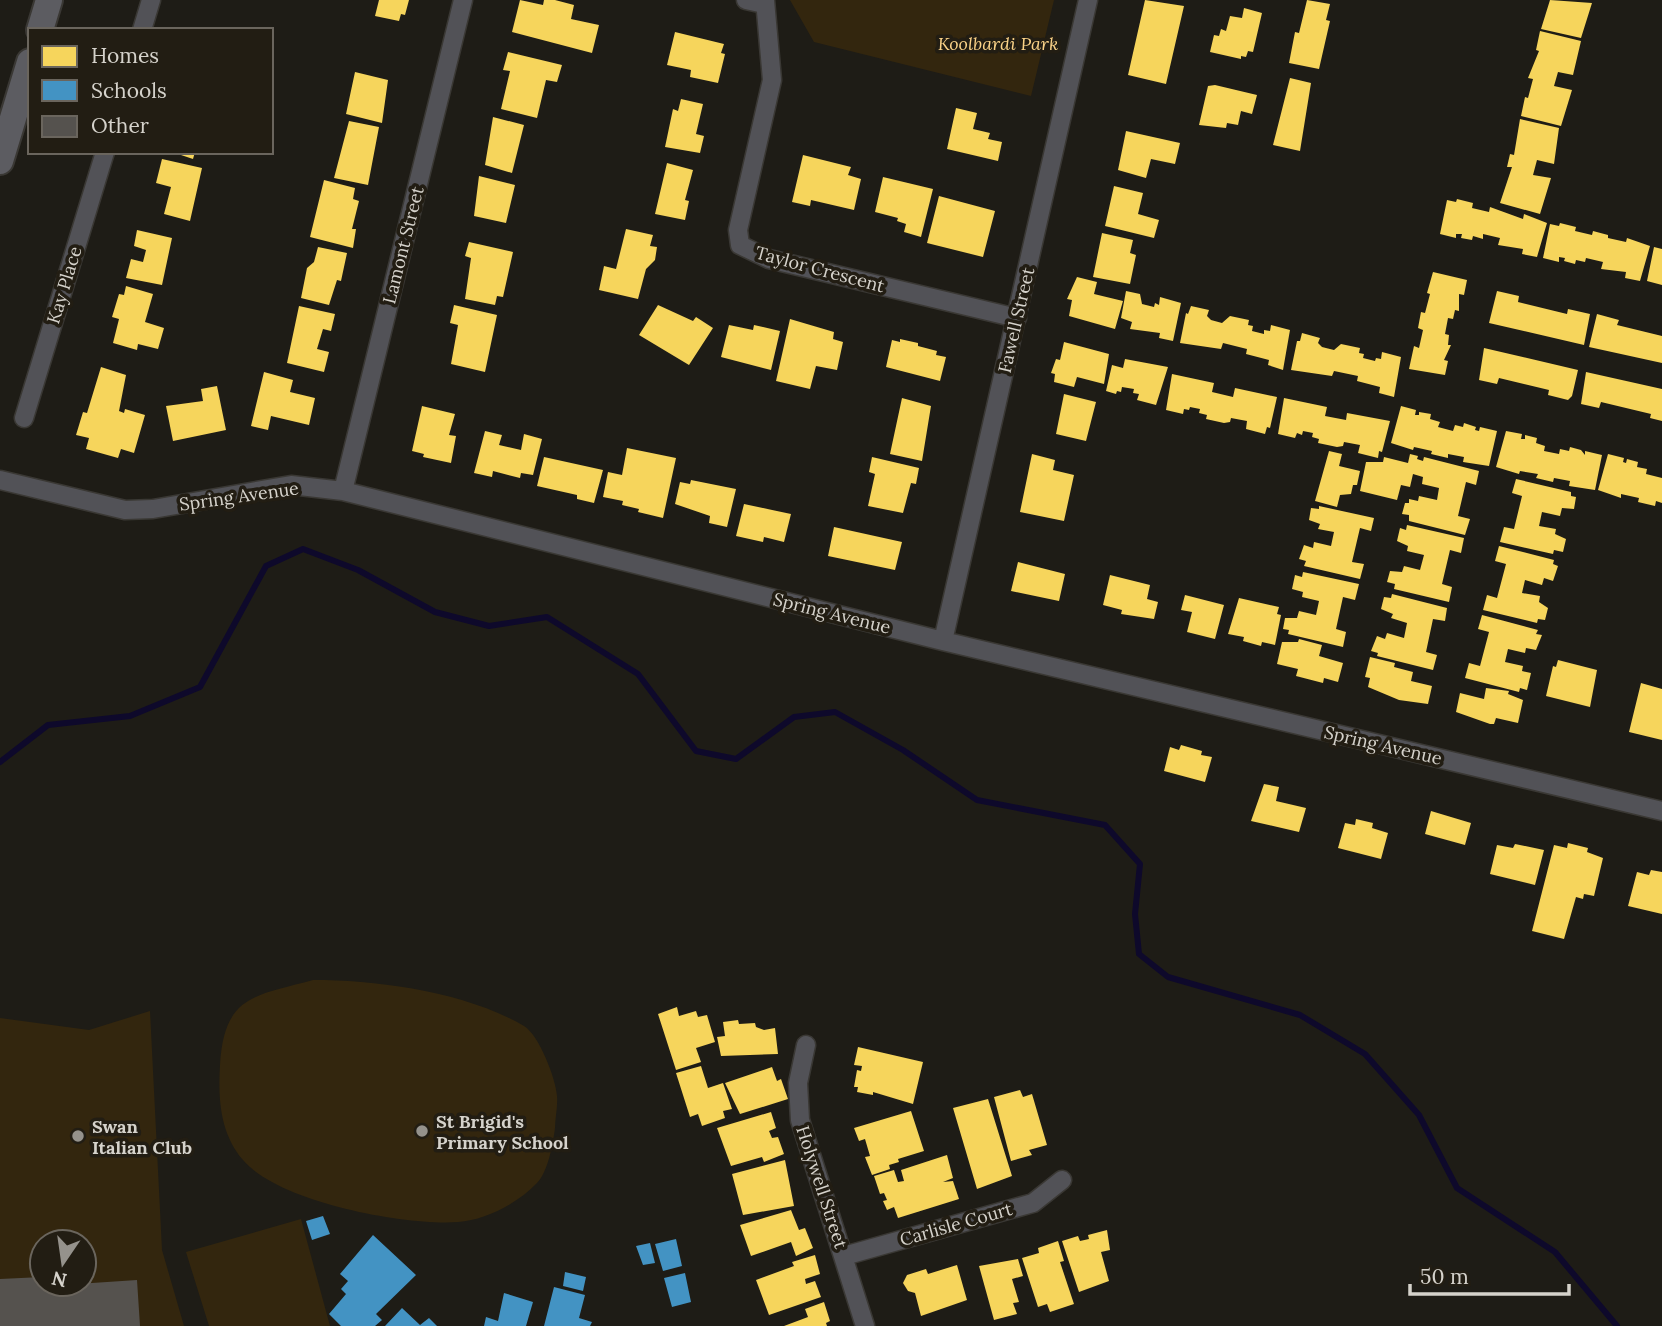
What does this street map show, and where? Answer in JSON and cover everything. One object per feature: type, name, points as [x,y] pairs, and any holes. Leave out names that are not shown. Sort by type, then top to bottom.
[{"type":"main road","points":[[41,28],[49,0]]},
{"type":"main road","points":[[0,161],[28,69]]},
{"type":"street","points":[[143,28],[151,0]]},
{"type":"street","name":"Lamont Street","points":[[344,491],[463,0]]},
{"type":"street","name":"Fawell Street","points":[[943,641],[1088,0]]},
{"type":"street","name":"Taylor Crescent","points":[[758,1],[772,80],[738,230],[740,245],[752,254],[769,259],[1017,318]]},
{"type":"street","name":"Kay Place","points":[[24,418],[104,154]]},
{"type":"street","name":"Spring Avenue","points":[[0,480],[97,505],[132,510],[291,485],[344,491],[943,641],[1662,811]]},
{"type":"street","name":"Holywell Street","points":[[806,1045],[798,1083],[800,1120],[865,1326]]},
{"type":"street","name":"Carlisle Court","points":[[844,1256],[1033,1203],[1062,1180]]},
{"type":"green space","name":"Koolbardi Park","points":[[790,0],[1054,0],[1031,96],[814,42]]},
{"type":"green space","points":[[313,980],[366,982],[422,990],[476,1004],[501,1014],[530,1031],[550,1069],[557,1100],[551,1150],[547,1165],[537,1183],[511,1204],[469,1221],[407,1220],[312,1199],[260,1175],[243,1160],[229,1139],[220,1103],[220,1065],[228,1024],[246,1002],[259,995]]},
{"type":"green space","name":"Swan Italian Club","points":[[150,1011],[162,1250],[184,1326],[0,1326],[0,1018],[89,1030]]},
{"type":"green space","points":[[301,1219],[330,1326],[209,1326],[186,1252]]},
{"type":"building: Homes","points":[[379,0],[409,0],[405,15],[401,14],[399,21],[375,16]]},
{"type":"building: Homes","points":[[520,0],[543,5],[544,0],[555,0],[574,5],[571,19],[599,25],[592,53],[512,32]]},
{"type":"building: Homes","points":[[1145,0],[1184,6],[1166,84],[1128,75]]},
{"type":"building: Homes","points":[[1307,0],[1330,4],[1326,20],[1330,21],[1319,69],[1289,63],[1295,32],[1299,33]]},
{"type":"building: Homes","points":[[1550,0],[1592,3],[1581,38],[1541,29]]},
{"type":"building: Homes","points":[[1244,8],[1262,13],[1253,52],[1248,51],[1246,57],[1241,56],[1241,59],[1210,52],[1214,35],[1219,36],[1221,29],[1226,31],[1230,16],[1242,18]]},
{"type":"building: Homes","points":[[1540,31],[1581,41],[1573,75],[1558,72],[1554,86],[1572,90],[1561,126],[1521,116],[1533,79],[1528,78],[1539,51],[1536,50]]},
{"type":"building: Homes","points":[[675,32],[724,44],[721,53],[725,54],[718,83],[690,77],[691,70],[667,65]]},
{"type":"building: Homes","points":[[508,52],[562,65],[557,82],[546,80],[537,118],[501,109],[510,71],[503,70]]},
{"type":"building: Homes","points":[[355,72],[388,80],[382,123],[346,114]]},
{"type":"building: Homes","points":[[1290,78],[1311,83],[1300,151],[1273,145]]},
{"type":"building: Homes","points":[[1215,85],[1257,95],[1252,114],[1241,111],[1238,125],[1227,123],[1226,128],[1199,125],[1208,86]]},
{"type":"building: Homes","points":[[681,99],[703,104],[696,134],[704,136],[700,153],[665,147],[673,109],[678,111]]},
{"type":"building: Homes","points":[[956,108],[977,113],[973,129],[990,133],[988,139],[1002,142],[998,161],[947,149]]},
{"type":"building: Homes","points":[[493,117],[524,125],[512,173],[485,165]]},
{"type":"building: Homes","points":[[1520,119],[1559,128],[1554,164],[1537,160],[1533,175],[1551,178],[1540,214],[1500,203],[1512,167],[1507,167],[1510,154],[1514,155]]},
{"type":"building: Homes","points":[[349,121],[379,127],[368,185],[334,178]]},
{"type":"building: Homes","points":[[1126,131],[1180,143],[1175,164],[1151,159],[1146,178],[1118,170]]},
{"type":"building: Homes","points":[[178,154],[194,154],[193,159]]},
{"type":"building: Homes","points":[[803,155],[851,167],[848,175],[861,179],[854,210],[811,200],[810,206],[792,202]]},
{"type":"building: Homes","points":[[162,159],[202,168],[190,221],[164,214],[171,187],[156,183]]},
{"type":"building: Homes","points":[[667,163],[693,170],[685,200],[689,201],[685,220],[655,214]]},
{"type":"building: Homes","points":[[479,176],[515,185],[506,223],[474,216]]},
{"type":"building: Homes","points":[[883,177],[933,189],[921,237],[904,232],[906,224],[897,221],[898,218],[875,212]]},
{"type":"building: Homes","points":[[324,180],[355,188],[353,199],[359,201],[352,229],[356,229],[353,248],[310,237]]},
{"type":"building: Homes","points":[[1114,186],[1143,193],[1138,214],[1159,220],[1154,238],[1105,226]]},
{"type":"building: Homes","points":[[939,196],[995,211],[983,257],[927,243]]},
{"type":"building: Homes","points":[[1457,199],[1473,203],[1472,208],[1489,212],[1490,207],[1523,219],[1524,214],[1547,223],[1537,257],[1522,254],[1523,249],[1498,245],[1500,238],[1483,234],[1483,239],[1473,236],[1472,240],[1461,238],[1462,234],[1456,234],[1456,238],[1440,234],[1447,200],[1456,202]]},
{"type":"building: Homes","points":[[1560,223],[1576,227],[1575,231],[1592,235],[1593,231],[1608,235],[1608,238],[1626,242],[1627,238],[1650,246],[1640,281],[1625,278],[1626,272],[1601,269],[1603,262],[1586,258],[1585,262],[1576,260],[1575,264],[1564,261],[1565,258],[1559,257],[1559,262],[1543,258],[1550,224],[1559,226]]},
{"type":"building: Homes","points":[[626,229],[653,235],[650,246],[657,247],[655,260],[646,269],[638,299],[599,290],[604,266],[616,269]]},
{"type":"building: Homes","points":[[137,230],[172,238],[162,285],[126,278],[131,259],[143,262],[146,250],[134,246]]},
{"type":"building: Homes","points":[[1102,233],[1133,240],[1130,253],[1136,255],[1130,284],[1093,277]]},
{"type":"building: Homes","points":[[469,242],[513,252],[503,297],[497,296],[495,305],[465,299],[471,258],[465,256]]},
{"type":"building: Homes","points":[[318,247],[347,253],[341,281],[337,280],[329,305],[301,298],[307,268],[314,262]]},
{"type":"building: Homes","points":[[1654,247],[1662,249],[1662,285],[1647,281]]},
{"type":"building: Homes","points":[[1433,272],[1467,280],[1464,295],[1459,294],[1459,311],[1455,310],[1453,319],[1448,318],[1445,334],[1449,335],[1448,345],[1451,345],[1444,360],[1448,361],[1445,375],[1409,369],[1414,346],[1419,348],[1423,330],[1418,328],[1421,312],[1425,313]]},
{"type":"building: Homes","points":[[1077,277],[1097,282],[1094,294],[1123,301],[1115,329],[1069,316],[1072,300],[1067,299]]},
{"type":"building: Homes","points":[[126,286],[153,294],[145,322],[164,328],[158,349],[138,344],[137,350],[113,343],[119,319],[112,317],[119,294],[124,295]]},
{"type":"building: Homes","points":[[1126,291],[1140,294],[1142,304],[1154,307],[1155,303],[1159,305],[1160,297],[1181,303],[1173,341],[1159,338],[1160,333],[1130,329],[1132,322],[1121,318]]},
{"type":"building: Homes","points":[[1497,291],[1519,296],[1518,302],[1567,314],[1568,309],[1590,314],[1584,345],[1489,323]]},
{"type":"building: Homes","points":[[454,305],[497,315],[485,372],[451,364],[458,325],[450,323]]},
{"type":"building: Homes","points":[[658,305],[693,321],[696,317],[713,328],[689,365],[639,335]]},
{"type":"building: Homes","points":[[299,306],[335,314],[331,331],[323,329],[317,349],[329,352],[324,372],[287,363]]},
{"type":"building: Homes","points":[[1191,306],[1209,310],[1207,316],[1211,320],[1222,323],[1230,316],[1249,320],[1248,325],[1253,326],[1252,331],[1264,334],[1264,330],[1270,331],[1271,325],[1290,330],[1283,370],[1268,365],[1269,360],[1246,354],[1247,349],[1223,343],[1221,349],[1180,343],[1186,313],[1188,314]]},
{"type":"building: Homes","points":[[1597,314],[1619,320],[1617,325],[1662,336],[1662,363],[1589,347]]},
{"type":"building: Homes","points":[[790,319],[834,332],[833,339],[843,342],[837,370],[816,366],[810,389],[776,381]]},
{"type":"building: Homes","points":[[729,325],[753,330],[754,325],[780,331],[771,370],[721,357]]},
{"type":"building: Homes","points":[[1302,333],[1320,338],[1318,343],[1322,347],[1334,350],[1341,344],[1360,348],[1359,353],[1364,354],[1363,358],[1375,361],[1376,358],[1381,359],[1382,352],[1401,357],[1394,397],[1379,393],[1380,387],[1357,381],[1358,376],[1334,371],[1332,376],[1291,370],[1297,341],[1300,341]]},
{"type":"building: Homes","points":[[900,339],[918,343],[918,346],[937,351],[936,355],[946,357],[940,381],[886,367],[892,340],[900,342]]},
{"type":"building: Homes","points":[[1064,342],[1109,354],[1104,384],[1077,377],[1074,387],[1054,382],[1055,374],[1051,373],[1056,359],[1060,360]]},
{"type":"building: Homes","points":[[1484,348],[1578,370],[1572,396],[1568,400],[1548,395],[1549,390],[1499,378],[1497,384],[1479,380]]},
{"type":"building: Homes","points":[[1125,359],[1168,367],[1156,405],[1137,400],[1139,394],[1133,393],[1134,389],[1122,387],[1121,392],[1117,391],[1116,394],[1106,391],[1112,365],[1123,368]]},
{"type":"building: Homes","points":[[101,367],[126,375],[119,411],[124,413],[125,409],[145,415],[134,453],[121,449],[118,458],[86,449],[89,438],[76,435],[83,412],[87,413]]},
{"type":"building: Homes","points":[[264,372],[293,380],[290,392],[315,398],[309,425],[271,416],[268,430],[251,426]]},
{"type":"building: Homes","points":[[1586,372],[1662,389],[1662,421],[1650,418],[1651,414],[1601,402],[1599,408],[1581,404]]},
{"type":"building: Homes","points":[[1172,374],[1214,383],[1212,392],[1233,397],[1235,388],[1277,397],[1270,428],[1267,427],[1265,434],[1246,429],[1247,421],[1231,418],[1230,422],[1224,423],[1206,419],[1207,415],[1199,413],[1200,409],[1190,407],[1189,410],[1184,409],[1183,414],[1166,410]]},
{"type":"building: Homes","points":[[217,386],[226,430],[173,441],[166,406],[203,401],[201,389]]},
{"type":"building: Homes","points":[[1064,394],[1096,402],[1086,441],[1056,434]]},
{"type":"building: Homes","points":[[902,398],[931,406],[922,461],[890,454]]},
{"type":"building: Homes","points":[[1284,398],[1327,407],[1325,416],[1346,420],[1347,413],[1390,421],[1382,452],[1379,451],[1378,458],[1358,453],[1360,445],[1344,442],[1343,446],[1337,447],[1318,443],[1319,439],[1312,437],[1313,433],[1303,431],[1302,435],[1297,433],[1295,438],[1278,434]]},
{"type":"building: Homes","points":[[422,406],[455,414],[449,435],[456,436],[451,463],[423,457],[424,454],[412,451]]},
{"type":"building: Homes","points":[[1401,406],[1416,410],[1415,415],[1419,415],[1419,412],[1431,414],[1430,419],[1440,422],[1438,427],[1453,431],[1455,425],[1463,427],[1464,423],[1476,427],[1475,430],[1479,431],[1480,427],[1497,431],[1489,466],[1463,462],[1464,457],[1448,454],[1448,458],[1431,454],[1432,451],[1414,447],[1413,450],[1391,443]]},
{"type":"building: Homes","points":[[485,431],[502,435],[499,445],[521,450],[524,434],[542,439],[533,475],[521,473],[520,478],[493,471],[492,477],[474,473]]},
{"type":"building: Homes","points":[[1506,431],[1522,434],[1521,439],[1525,439],[1525,435],[1537,438],[1536,443],[1545,446],[1544,451],[1559,454],[1560,449],[1569,451],[1570,447],[1581,450],[1585,455],[1585,451],[1602,455],[1595,490],[1569,486],[1570,481],[1554,478],[1553,482],[1536,478],[1538,474],[1520,471],[1519,474],[1496,467]]},
{"type":"building: Homes","points":[[627,448],[676,458],[663,518],[638,512],[639,509],[622,505],[623,501],[603,497],[608,472],[622,475]]},
{"type":"building: Homes","points":[[1329,451],[1342,454],[1339,466],[1360,471],[1357,485],[1353,485],[1351,494],[1340,495],[1337,507],[1315,501]]},
{"type":"building: Homes","points":[[1032,454],[1055,460],[1053,470],[1074,475],[1064,521],[1020,512]]},
{"type":"building: Homes","points":[[1410,454],[1423,461],[1424,457],[1479,471],[1476,485],[1466,482],[1458,516],[1470,519],[1465,535],[1409,521],[1409,515],[1402,514],[1409,499],[1418,501],[1419,496],[1437,500],[1439,488],[1422,484],[1423,477],[1413,474],[1410,487],[1401,485],[1397,500],[1360,491],[1366,462],[1383,462],[1384,457],[1408,463]]},
{"type":"building: Homes","points":[[1608,454],[1624,458],[1623,462],[1626,463],[1627,459],[1638,462],[1637,467],[1647,469],[1646,474],[1662,478],[1662,503],[1656,501],[1655,506],[1638,502],[1639,498],[1621,494],[1621,498],[1598,490]]},
{"type":"building: Homes","points":[[544,457],[603,470],[594,503],[577,499],[577,495],[537,486]]},
{"type":"building: Homes","points":[[872,457],[919,468],[916,484],[911,483],[903,513],[868,506],[875,474],[869,472]]},
{"type":"building: Homes","points":[[1516,479],[1571,492],[1571,496],[1576,497],[1574,509],[1562,508],[1560,516],[1542,512],[1539,526],[1556,529],[1555,534],[1566,539],[1563,552],[1554,550],[1553,554],[1500,542],[1504,527],[1514,529],[1522,496],[1512,493]]},
{"type":"building: Homes","points":[[691,480],[736,489],[727,527],[709,523],[710,516],[675,504],[680,482],[690,484]]},
{"type":"building: Homes","points":[[744,504],[791,514],[784,542],[764,537],[763,542],[736,536]]},
{"type":"building: Homes","points":[[1319,506],[1374,518],[1371,531],[1360,528],[1352,562],[1364,564],[1360,579],[1304,566],[1306,561],[1299,559],[1304,545],[1313,548],[1314,542],[1331,546],[1334,532],[1318,529],[1320,524],[1309,520],[1311,508],[1319,509]]},
{"type":"building: Homes","points":[[1407,525],[1464,538],[1461,553],[1450,550],[1442,584],[1452,587],[1449,602],[1394,589],[1395,584],[1387,582],[1390,571],[1402,572],[1404,566],[1420,570],[1424,555],[1407,551],[1408,546],[1397,541],[1400,528],[1406,530]]},
{"type":"building: Homes","points":[[834,527],[902,542],[895,570],[828,556]]},
{"type":"building: Homes","points":[[1499,546],[1554,560],[1553,564],[1558,566],[1553,581],[1544,578],[1542,585],[1525,580],[1522,593],[1540,596],[1539,602],[1548,608],[1545,620],[1538,619],[1537,623],[1483,610],[1487,595],[1497,598],[1506,564],[1495,561]]},
{"type":"building: Homes","points":[[1018,562],[1065,574],[1059,601],[1011,591]]},
{"type":"building: Homes","points":[[1303,572],[1359,584],[1355,600],[1343,597],[1336,629],[1346,632],[1343,647],[1288,634],[1289,630],[1283,629],[1285,618],[1297,618],[1299,611],[1316,615],[1319,601],[1302,597],[1303,592],[1292,589],[1295,575],[1302,577]]},
{"type":"building: Homes","points":[[1110,575],[1150,585],[1147,599],[1158,602],[1154,619],[1121,614],[1122,610],[1103,605]]},
{"type":"building: Homes","points":[[1392,594],[1447,608],[1445,621],[1433,619],[1426,652],[1437,655],[1433,670],[1377,656],[1378,653],[1371,651],[1377,636],[1385,639],[1387,633],[1404,638],[1407,623],[1391,618],[1393,614],[1381,609],[1384,597],[1391,598]]},
{"type":"building: Homes","points":[[1185,595],[1224,605],[1215,639],[1187,632],[1192,612],[1181,610]]},
{"type":"building: Homes","points":[[1239,598],[1279,607],[1277,614],[1281,615],[1275,645],[1262,642],[1261,646],[1243,641],[1244,637],[1228,634]]},
{"type":"building: Homes","points":[[1482,615],[1538,630],[1536,634],[1542,635],[1536,650],[1526,648],[1525,653],[1508,649],[1505,662],[1523,666],[1522,671],[1531,673],[1527,690],[1520,688],[1519,692],[1465,678],[1469,663],[1480,666],[1489,632],[1478,629]]},
{"type":"building: Homes","points":[[1299,639],[1322,645],[1319,656],[1343,663],[1338,682],[1324,678],[1323,683],[1296,676],[1298,669],[1277,664],[1282,642],[1298,642]]},
{"type":"building: Homes","points":[[1370,657],[1395,663],[1394,667],[1413,672],[1411,681],[1432,686],[1428,704],[1399,700],[1368,687],[1370,678],[1365,677]]},
{"type":"building: Homes","points":[[1558,660],[1597,670],[1590,707],[1546,696],[1553,666],[1556,667]]},
{"type":"building: Homes","points":[[1641,683],[1662,689],[1662,740],[1629,732]]},
{"type":"building: Homes","points":[[1486,688],[1509,691],[1508,694],[1523,700],[1518,723],[1496,718],[1494,724],[1490,724],[1456,712],[1460,693],[1484,699]]},
{"type":"building: Homes","points":[[1181,745],[1202,751],[1201,755],[1212,757],[1205,782],[1164,771],[1170,747],[1179,750]]},
{"type":"building: Homes","points":[[1264,784],[1279,787],[1276,801],[1306,808],[1299,832],[1251,821]]},
{"type":"building: Homes","points":[[1431,811],[1471,823],[1465,845],[1425,834]]},
{"type":"building: Homes","points":[[1356,819],[1373,823],[1372,828],[1388,833],[1381,859],[1338,848],[1345,823],[1355,825]]},
{"type":"building: Homes","points":[[1568,843],[1588,848],[1587,852],[1603,858],[1594,896],[1584,894],[1583,899],[1576,897],[1564,939],[1532,931],[1554,845],[1567,848]]},
{"type":"building: Homes","points":[[1515,844],[1544,850],[1535,885],[1490,874],[1497,845],[1513,848]]},
{"type":"building: Homes","points":[[1651,870],[1662,872],[1662,914],[1628,906],[1637,872],[1649,875]]},
{"type":"building: Homes","points":[[677,1007],[679,1016],[696,1011],[698,1017],[707,1015],[715,1042],[696,1048],[701,1062],[676,1070],[658,1014]]},
{"type":"building: Homes","points":[[738,1020],[739,1024],[755,1023],[756,1027],[764,1030],[775,1028],[778,1054],[721,1056],[717,1037],[725,1036],[723,1022]]},
{"type":"building: Homes","points":[[858,1047],[923,1062],[913,1104],[873,1092],[873,1095],[857,1092],[858,1087],[854,1087],[857,1070],[861,1071],[862,1066],[854,1065]]},
{"type":"building: Homes","points":[[701,1066],[708,1088],[723,1083],[732,1109],[723,1111],[725,1118],[702,1126],[698,1114],[690,1117],[676,1073]]},
{"type":"building: Homes","points":[[772,1067],[777,1081],[781,1079],[788,1099],[740,1114],[725,1083]]},
{"type":"building: Homes","points":[[1020,1090],[1023,1097],[1032,1094],[1047,1145],[1029,1150],[1032,1155],[1011,1161],[994,1097]]},
{"type":"building: Homes","points":[[988,1099],[1012,1176],[977,1189],[953,1108]]},
{"type":"building: Homes","points":[[911,1111],[924,1151],[898,1159],[899,1162],[889,1165],[890,1169],[872,1175],[865,1157],[870,1156],[865,1139],[859,1141],[854,1128]]},
{"type":"building: Homes","points":[[771,1112],[776,1128],[769,1131],[772,1138],[778,1137],[784,1154],[764,1162],[762,1157],[731,1166],[717,1128]]},
{"type":"building: Homes","points":[[947,1155],[953,1178],[943,1182],[953,1181],[959,1199],[898,1218],[894,1207],[887,1210],[883,1201],[887,1200],[884,1193],[880,1194],[874,1176],[894,1170],[898,1182],[904,1181],[901,1170]]},
{"type":"building: Homes","points":[[785,1160],[794,1206],[743,1215],[732,1174]]},
{"type":"building: Homes","points":[[791,1210],[799,1230],[805,1228],[813,1248],[796,1256],[791,1242],[751,1256],[740,1225]]},
{"type":"building: Homes","points":[[1107,1230],[1110,1250],[1101,1252],[1109,1281],[1079,1292],[1062,1241],[1078,1236],[1080,1241],[1089,1239],[1088,1235]]},
{"type":"building: Homes","points":[[1058,1241],[1064,1261],[1060,1262],[1074,1304],[1050,1312],[1047,1304],[1038,1307],[1022,1258],[1039,1253],[1038,1248]]},
{"type":"building: Homes","points":[[815,1255],[820,1274],[805,1279],[806,1284],[815,1281],[821,1297],[769,1315],[756,1280],[794,1266],[792,1262]]},
{"type":"building: Homes","points":[[1018,1259],[1023,1276],[1012,1279],[1019,1302],[1013,1303],[1017,1314],[994,1320],[979,1266]]},
{"type":"building: Homes","points":[[957,1265],[967,1300],[921,1316],[915,1293],[908,1291],[903,1283],[907,1275],[926,1269],[928,1274]]},
{"type":"building: Homes","points":[[824,1302],[830,1321],[826,1323],[827,1326],[784,1326],[808,1317],[805,1309]]},
{"type":"building: Schools","points":[[323,1216],[330,1234],[312,1240],[306,1221]]},
{"type":"building: Schools","points":[[373,1235],[416,1275],[376,1314],[382,1320],[375,1326],[341,1326],[329,1314],[346,1294],[341,1289],[348,1281],[340,1274]]},
{"type":"building: Schools","points":[[676,1239],[682,1266],[663,1271],[655,1244]]},
{"type":"building: Schools","points":[[650,1243],[655,1263],[643,1265],[636,1246]]},
{"type":"building: Schools","points":[[565,1272],[586,1277],[583,1291],[563,1286]]},
{"type":"building: Schools","points":[[685,1273],[691,1302],[672,1307],[664,1278]]},
{"type":"building: Schools","points":[[554,1287],[585,1295],[579,1318],[592,1322],[590,1326],[544,1326]]},
{"type":"building: Schools","points":[[504,1293],[533,1302],[526,1326],[484,1326],[486,1317],[498,1321]]},
{"type":"building: Schools","points":[[402,1308],[420,1325],[429,1318],[437,1326],[385,1326]]},
{"type":"building: Other","points":[[28,1278],[28,1298],[98,1298],[98,1283],[137,1280],[140,1326],[0,1326],[0,1279]]},
{"type":"waterway","points":[[0,762],[48,725],[130,716],[200,687],[266,566],[303,549],[358,570],[435,612],[489,626],[547,617],[638,674],[696,751],[736,759],[794,717],[835,712],[903,750],[977,800],[1105,825],[1140,864],[1135,914],[1139,954],[1168,977],[1300,1015],[1365,1054],[1419,1115],[1457,1188],[1555,1252],[1617,1326]]},
{"type":"place","name":"St Brigid's Primary School","points":[[422,1131]]},
{"type":"place","name":"Swan Italian Club","points":[[78,1136]]}]
